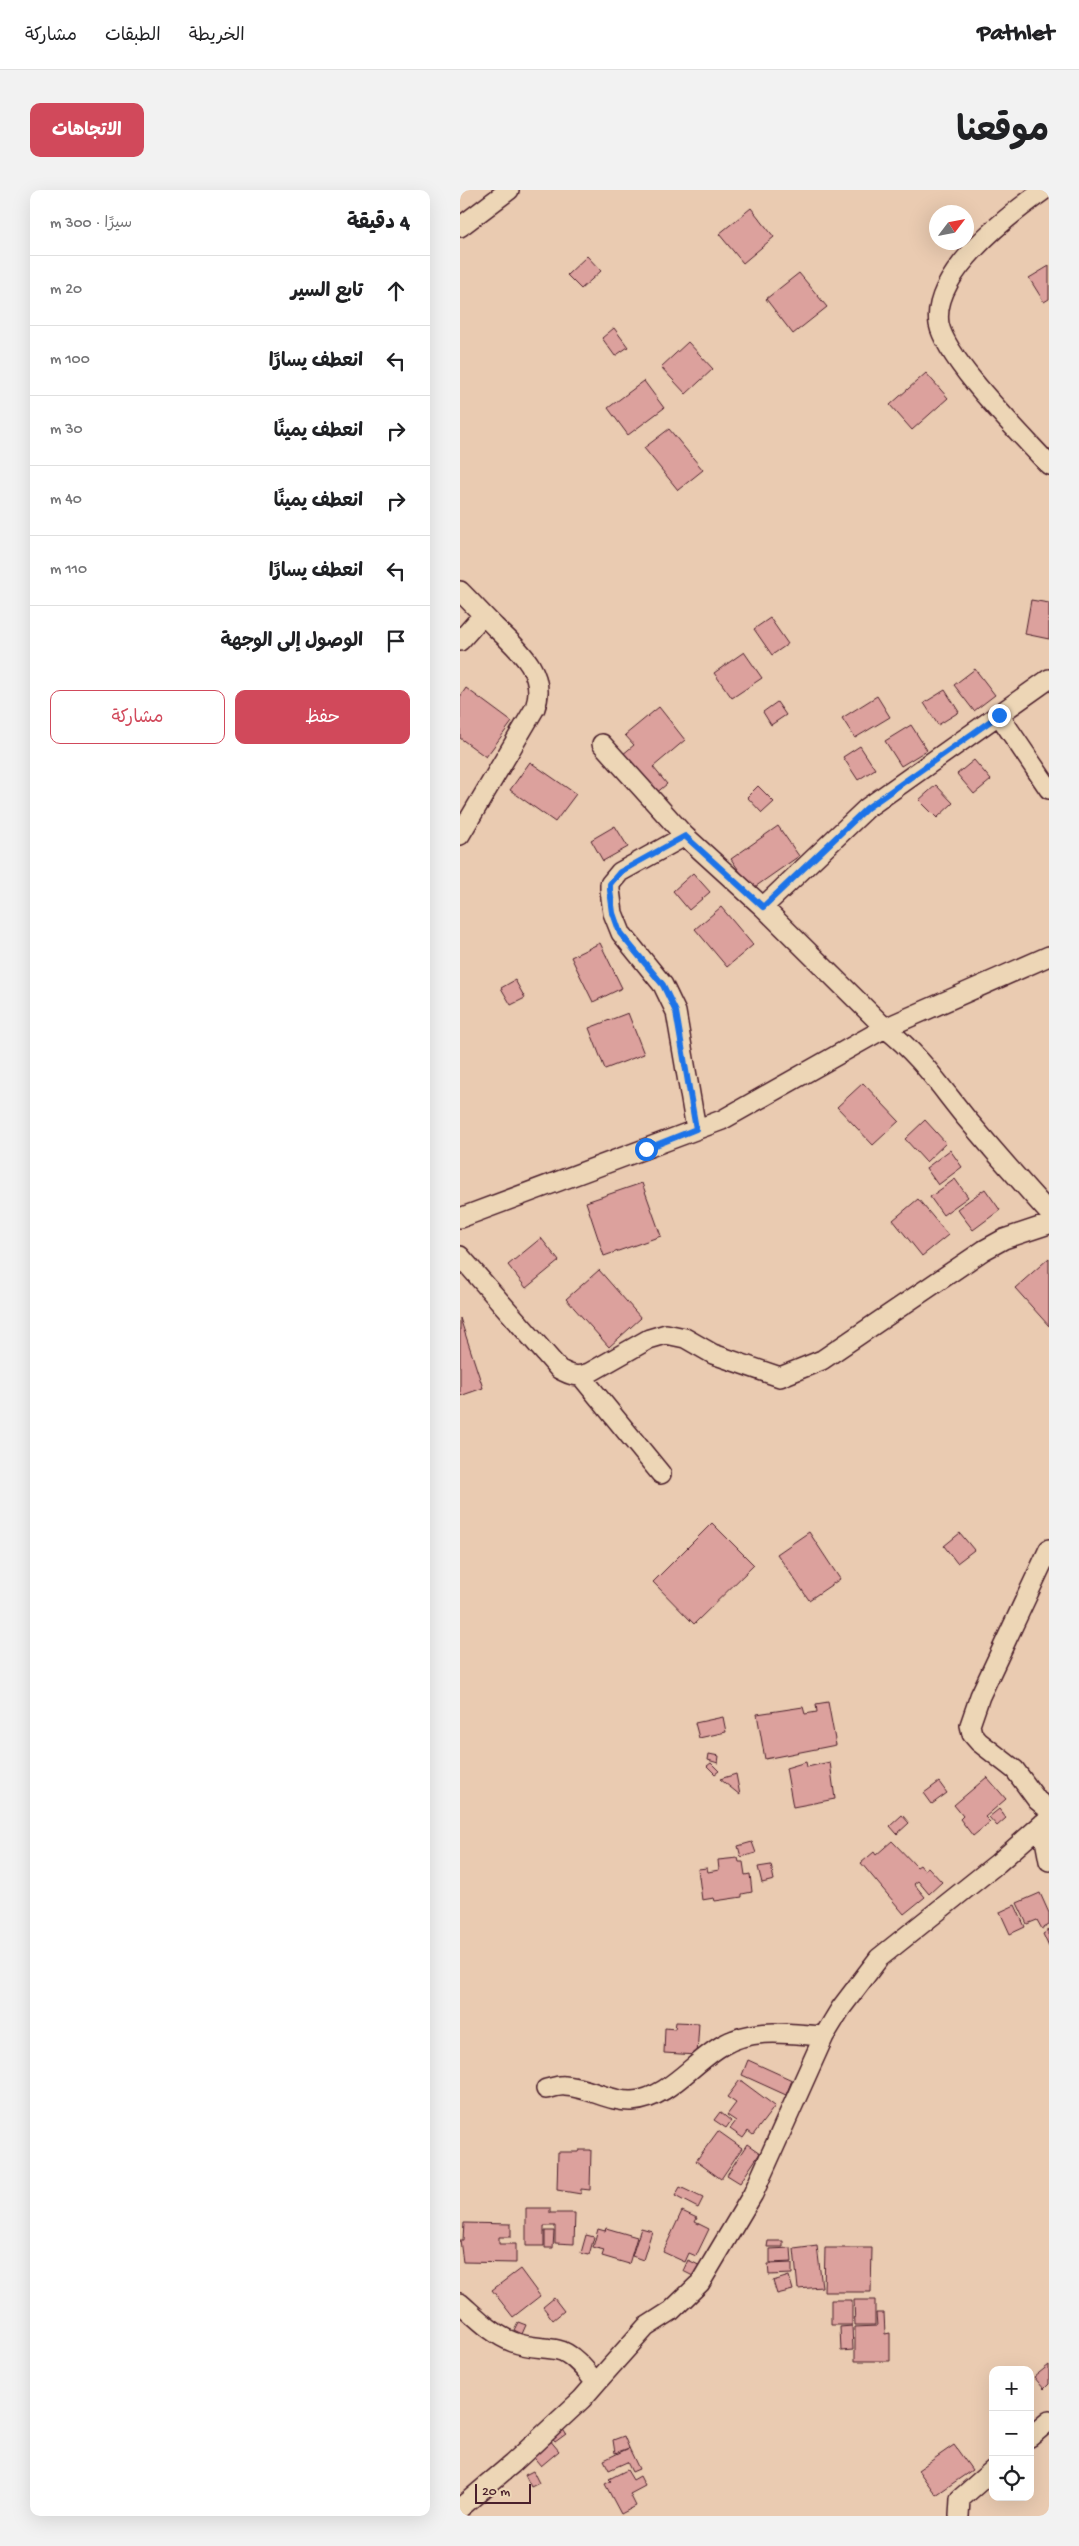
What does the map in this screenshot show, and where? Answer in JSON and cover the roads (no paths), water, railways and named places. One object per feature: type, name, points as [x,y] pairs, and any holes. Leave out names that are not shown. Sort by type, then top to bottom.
[{"type":"street","points":[[460,227],[509,190]]},
{"type":"street","points":[[1044,190],[1006,218],[979,243],[955,273],[941,303],[939,315],[944,337],[952,352],[993,403],[1049,465]]},
{"type":"street","points":[[460,591],[520,652],[531,666],[536,678],[537,702],[460,835]]},
{"type":"street","points":[[460,642],[483,615]]},
{"type":"street","points":[[763,907],[867,808],[1049,679]]},
{"type":"street","points":[[999,715],[1049,789]]},
{"type":"street","points":[[602,744],[685,836],[763,907],[885,1028],[907,1045],[928,1067],[966,1118],[1049,1213]]},
{"type":"street","points":[[685,836],[620,872],[610,884],[610,890],[613,913],[620,933],[660,980],[676,1012],[696,1129]]},
{"type":"street","points":[[460,1218],[722,1120],[885,1028],[1049,956]]},
{"type":"street","points":[[581,1376],[649,1339],[666,1334],[685,1338],[713,1354],[780,1377],[822,1360],[984,1250],[1013,1236],[1049,1224]]},
{"type":"street","points":[[460,1256],[559,1369],[581,1376],[661,1474]]},
{"type":"street","points":[[1049,1548],[980,1696],[970,1725],[972,1734],[979,1742],[1015,1770],[1047,1817],[1049,1861]]},
{"type":"street","points":[[460,2508],[512,2464],[582,2399],[646,2326],[671,2311],[700,2283],[752,2194],[824,2036],[841,2008],[879,1958],[963,1892],[1047,1817]]},
{"type":"street","points":[[546,2089],[564,2086],[632,2101],[649,2097],[722,2045],[742,2038],[770,2032],[824,2036]]},
{"type":"street","points":[[460,2304],[494,2333],[511,2342],[525,2346],[560,2350],[567,2354],[596,2383]]},
{"type":"street","points":[[1034,2434],[1049,2421]]},
{"type":"street","points":[[959,2516],[960,2499],[989,2474]]}]
